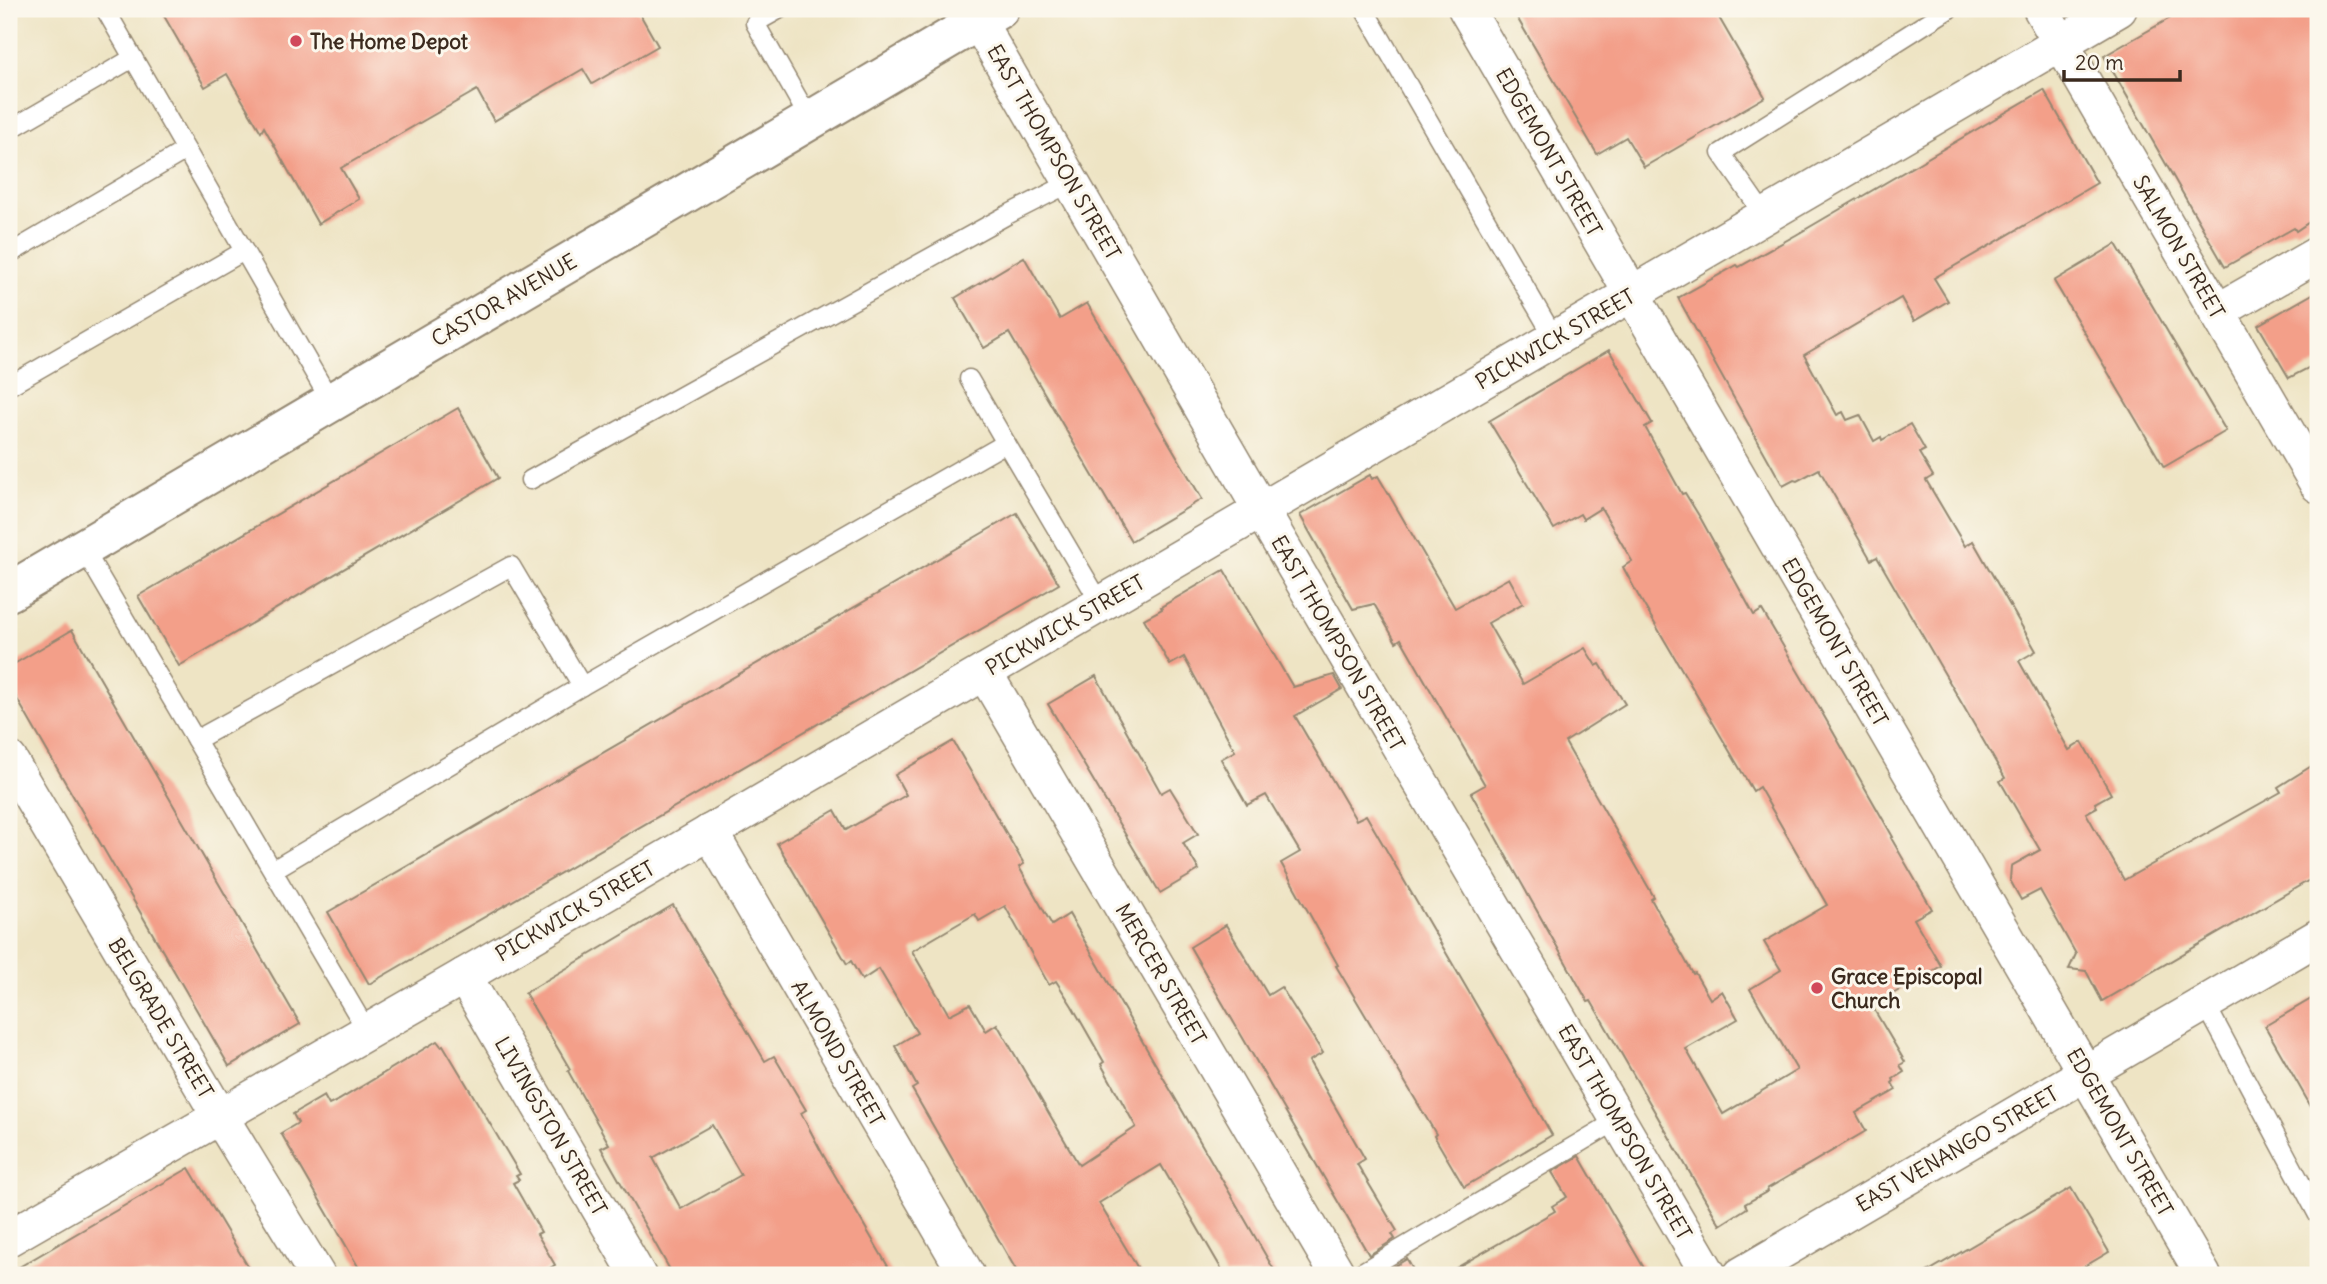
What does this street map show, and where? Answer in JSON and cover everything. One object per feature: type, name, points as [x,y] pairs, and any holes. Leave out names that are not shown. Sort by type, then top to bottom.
[{"type":"main road","name":"CASTOR AVENUE","points":[[9,592],[810,120],[983,13]]},
{"type":"street","name":"EDGEMONT STREET","points":[[1466,9],[2203,1275]]},
{"type":"street","name":"SALMON STREET","points":[[2041,9],[2318,485]]},
{"type":"street","name":"PICKWICK STREET","points":[[9,1238],[464,976],[2119,9]]},
{"type":"street","name":"EAST THOMPSON STREET","points":[[983,13],[1072,182],[1709,1275]]},
{"type":"street","points":[[2217,312],[2318,254]]},
{"type":"street","name":"MERCER STREET","points":[[984,672],[1340,1274]]},
{"type":"street","name":"BELGRADE STREET","points":[[9,759],[219,1115],[317,1275]]},
{"type":"street","name":"ALMOND STREET","points":[[710,832],[967,1275]]},
{"type":"street","name":"EAST VENANGO STREET","points":[[1741,1275],[2318,937]]},
{"type":"street","name":"LIVINGSTON STREET","points":[[464,976],[638,1275]]},
{"type":"lane","points":[[105,9],[331,402]]},
{"type":"lane","points":[[780,9],[755,23],[810,120]]},
{"type":"lane","points":[[1364,9],[1555,340]]},
{"type":"lane","points":[[1765,216],[1721,153],[1949,9]]},
{"type":"lane","points":[[9,130],[133,58]]},
{"type":"lane","points":[[9,254],[186,150]]},
{"type":"lane","points":[[530,480],[1007,215],[1072,182]]},
{"type":"lane","points":[[9,386],[244,251]]},
{"type":"lane","points":[[969,379],[1101,604]]},
{"type":"lane","points":[[273,870],[582,686],[1006,443]]},
{"type":"lane","points":[[83,548],[367,1031]]},
{"type":"lane","points":[[197,740],[511,566],[582,686]]},
{"type":"lane","points":[[2205,1003],[2318,1215]]},
{"type":"lane","points":[[1340,1274],[1618,1120]]},
{"type":"building","points":[[160,9],[637,9],[658,46],[592,84],[583,69],[494,121],[477,90],[341,168],[359,199],[318,224],[264,127],[261,132],[227,74],[205,87]]},
{"type":"building","points":[[1512,9],[1714,9],[1765,97],[1644,167],[1626,137],[1597,154]]},
{"type":"building","points":[[2186,9],[2318,9],[2318,216],[2296,231],[2294,228],[2225,267],[2104,56]]},
{"type":"building","points":[[2044,90],[2097,183],[1934,278],[1948,301],[1914,321],[1901,298],[1804,355],[1837,415],[1843,412],[1847,420],[1860,415],[1874,441],[1881,437],[1882,440],[1910,424],[1925,450],[1919,453],[1933,476],[1926,480],[1965,546],[1973,541],[2036,651],[2019,661],[2069,750],[2082,742],[2111,794],[2095,803],[2097,807],[2086,813],[2124,880],[2281,792],[2278,787],[2318,762],[2318,875],[2102,1001],[2086,971],[2069,969],[2076,954],[2040,890],[2021,900],[2010,880],[2011,866],[2040,850],[2000,781],[2005,778],[1877,557],[1871,560],[1819,469],[1783,486],[1678,298],[1796,235]]},
{"type":"building","points":[[2116,244],[2226,431],[2164,467],[2054,281]]},
{"type":"building","points":[[1024,257],[1060,319],[1087,303],[1202,499],[1131,541],[1009,333],[984,348],[955,298]]},
{"type":"building","points":[[2318,291],[2318,363],[2289,378],[2258,325]]},
{"type":"building","points":[[1609,350],[1652,423],[1645,427],[1682,494],[1685,493],[1701,519],[1754,615],[1762,610],[1932,909],[1914,919],[1941,966],[1872,1006],[1905,1062],[1900,1065],[1904,1072],[1893,1079],[1896,1090],[1856,1113],[1866,1131],[1767,1189],[1768,1191],[1745,1204],[1747,1208],[1720,1225],[1591,1001],[1588,1002],[1471,793],[1485,785],[1401,639],[1396,642],[1374,604],[1353,609],[1300,515],[1370,475],[1372,479],[1378,476],[1455,608],[1509,578],[1523,603],[1488,623],[1523,684],[1585,648],[1596,666],[1600,664],[1625,704],[1565,742],[1654,897],[1651,899],[1693,974],[1695,973],[1710,999],[1722,991],[1738,1019],[1686,1049],[1723,1114],[1797,1070],[1750,989],[1781,970],[1764,942],[1827,905],[1759,787],[1753,791],[1638,595],[1623,567],[1632,561],[1601,508],[1583,519],[1580,514],[1554,529],[1489,421]]},
{"type":"building","points":[[458,408],[498,478],[179,666],[138,596]]},
{"type":"building","points":[[1017,513],[1059,584],[369,984],[328,912]]},
{"type":"building","points":[[1224,570],[1293,687],[1334,675],[1342,689],[1295,716],[1356,820],[1366,815],[1552,1135],[1464,1187],[1434,1136],[1436,1134],[1336,966],[1338,965],[1281,863],[1300,852],[1266,795],[1247,805],[1221,759],[1235,751],[1184,657],[1170,665],[1144,619]]},
{"type":"building","points":[[72,630],[300,1024],[229,1066],[9,685],[9,667]]},
{"type":"building","points":[[1096,676],[1161,793],[1170,788],[1198,834],[1183,843],[1199,870],[1160,893],[1048,704]]},
{"type":"building","points":[[953,741],[1024,864],[1019,867],[1052,925],[1069,914],[1277,1275],[1225,1275],[1161,1165],[1099,1203],[1142,1275],[1019,1275],[912,1089],[917,1086],[895,1046],[917,1033],[879,969],[862,980],[851,961],[847,964],[777,843],[835,810],[846,830],[906,795],[895,775]],"holes":[[[1005,906],[1049,985],[1056,981],[1072,1006],[1104,1062],[1101,1064],[1136,1127],[1079,1165],[997,1024],[986,1031],[970,1004],[949,1015],[912,951],[975,914],[979,921]]]},
{"type":"building","points":[[673,905],[765,1061],[774,1056],[806,1110],[801,1113],[822,1153],[893,1275],[673,1275],[601,1148],[609,1144],[568,1071],[570,1069],[525,993]],"holes":[[[712,1125],[741,1175],[681,1209],[653,1158]]]},
{"type":"building","points":[[1226,925],[1268,995],[1281,987],[1323,1053],[1309,1061],[1365,1159],[1357,1164],[1397,1231],[1392,1234],[1395,1239],[1369,1255],[1190,947]]},
{"type":"building","points":[[2318,995],[2318,1119],[2265,1026]]},
{"type":"building","points":[[437,1041],[443,1045],[520,1174],[516,1176],[519,1180],[513,1183],[541,1232],[537,1234],[555,1265],[538,1275],[363,1275],[281,1133],[298,1123],[293,1114],[324,1096],[329,1105],[339,1100]]},
{"type":"building","points":[[1579,1156],[1648,1275],[1444,1275],[1555,1211],[1552,1206],[1567,1197],[1552,1172]]},
{"type":"building","points":[[189,1168],[253,1275],[9,1275],[9,1273]]},
{"type":"building","points":[[2071,1188],[2109,1252],[2070,1275],[1922,1275]]},
{"type":"building","points":[[1407,1259],[1416,1275],[1380,1275]]},
{"type":"place","name":"The Home Depot","points":[[296,41]]},
{"type":"place","name":"Grace Episcopal Church","points":[[1817,988]]}]
